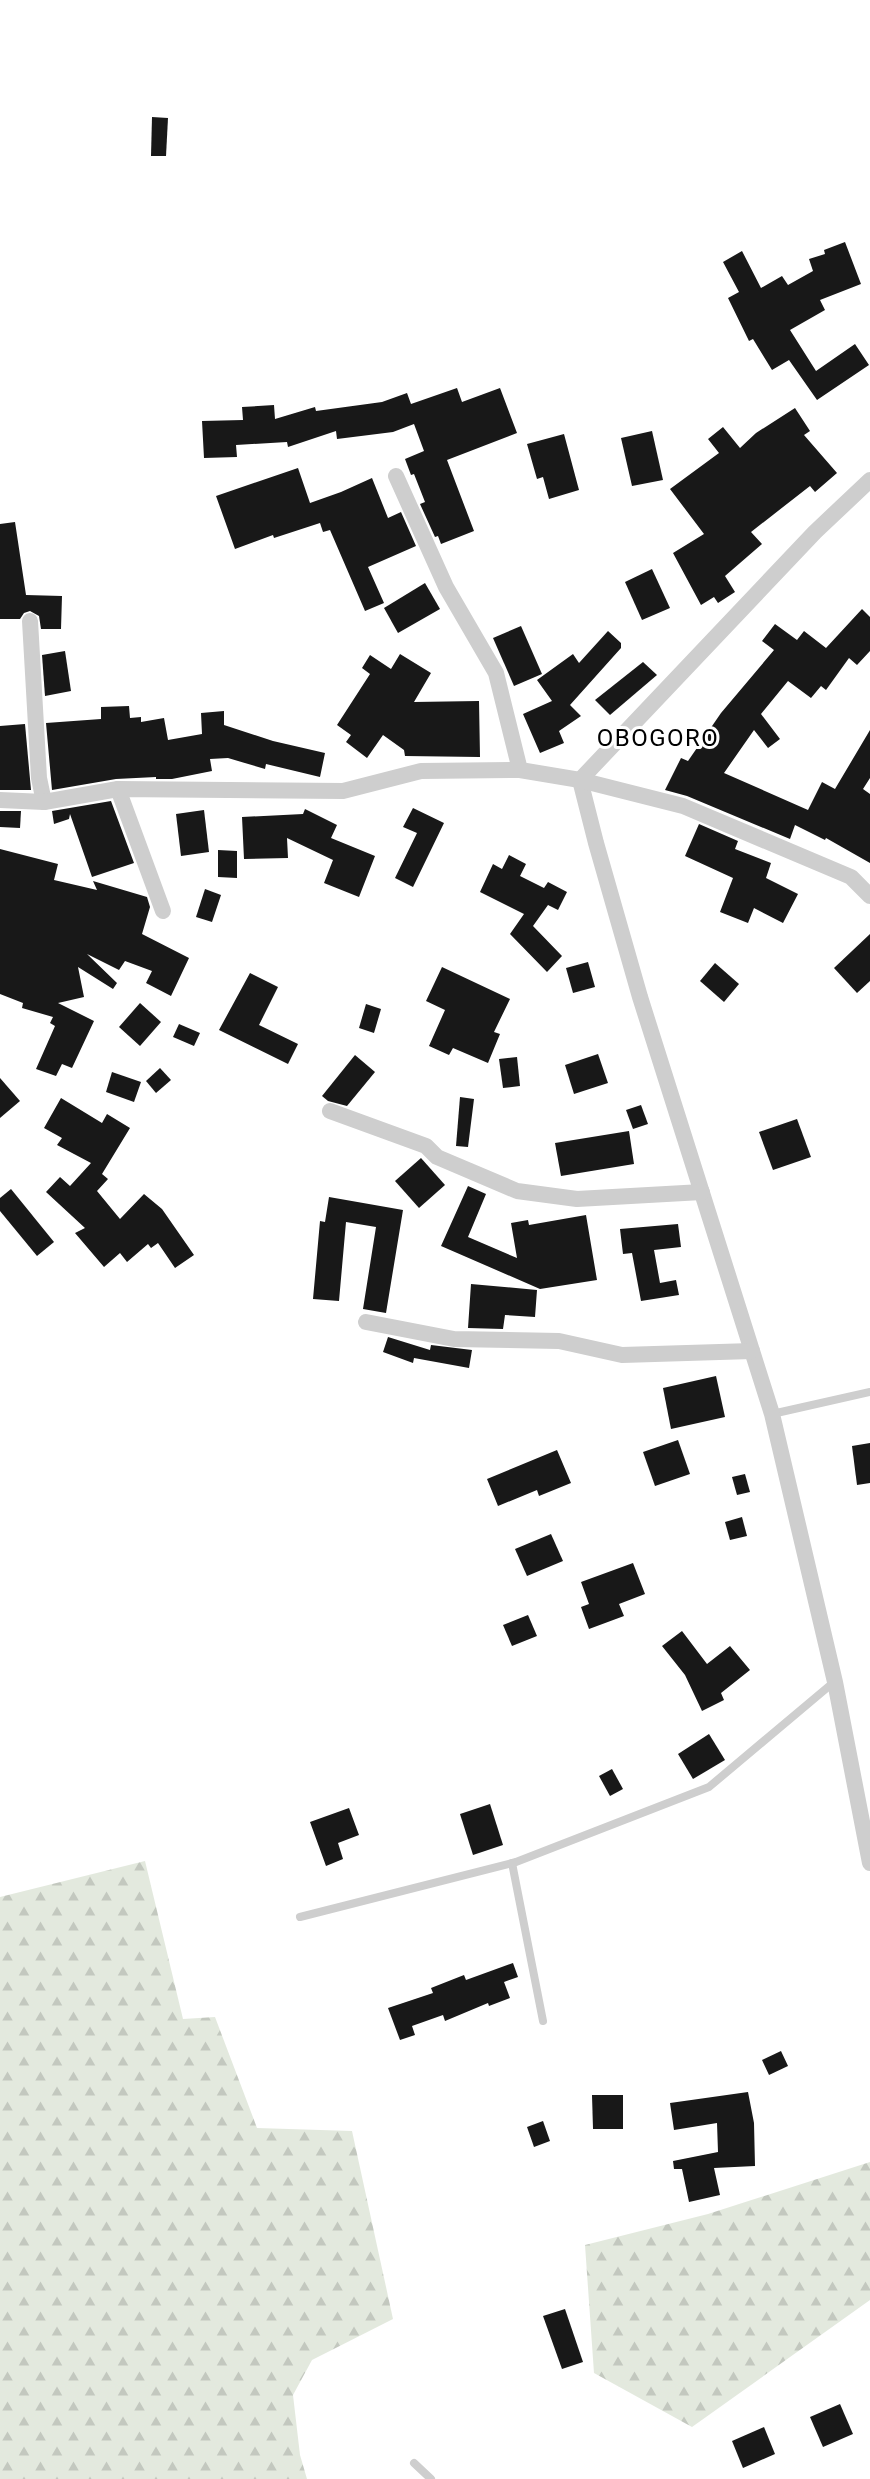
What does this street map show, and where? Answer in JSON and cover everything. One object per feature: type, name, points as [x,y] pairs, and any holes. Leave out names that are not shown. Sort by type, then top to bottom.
[{"type":"street","points":[[396,476],[446,587],[496,673],[520,770]]},
{"type":"street","points":[[580,780],[814,532],[870,480]]},
{"type":"street","points":[[30,621],[39,778],[44,802]]},
{"type":"street","points":[[0,800],[44,802],[118,789],[344,791],[421,771],[520,770],[580,780],[683,806],[851,877],[870,896]]},
{"type":"street","points":[[580,780],[640,998],[772,1413],[835,1682],[870,1863]]},
{"type":"street","points":[[118,789],[163,910]]},
{"type":"street","points":[[330,1111],[426,1146],[437,1157],[517,1191],[577,1199],[702,1192]]},
{"type":"street","points":[[366,1322],[454,1339],[559,1341],[622,1355],[752,1350]]},
{"type":"lane","points":[[772,1413],[870,1392]]},
{"type":"lane","points":[[300,1917],[512,1863],[709,1787],[835,1682]]},
{"type":"lane","points":[[512,1863],[543,2021]]},
{"type":"lane","points":[[414,2463],[431,2479]]},
{"type":"green space","points":[[145,1861],[183,2019],[215,2017],[257,2128],[352,2131],[393,2319],[312,2360],[293,2395],[300,2455],[307,2479],[0,2479],[0,1897]]},
{"type":"green space","points":[[870,2162],[870,2300],[692,2427],[594,2373],[585,2245],[708,2214]]},
{"type":"building","points":[[152,117],[168,118],[166,156],[151,156]]},
{"type":"building","points":[[845,242],[861,284],[820,300],[825,310],[790,330],[816,371],[855,344],[869,365],[817,400],[789,360],[772,370],[753,339],[749,341],[728,298],[739,292],[723,262],[742,251],[761,288],[782,276],[788,285],[813,271],[809,259],[825,254],[824,250]]},
{"type":"building","points":[[457,388],[462,402],[500,388],[517,433],[447,460],[474,531],[441,544],[438,536],[435,537],[420,504],[425,502],[414,474],[411,475],[405,459],[424,451],[414,424],[393,432],[337,439],[336,431],[288,447],[287,442],[236,445],[237,457],[204,458],[202,421],[243,420],[242,407],[274,405],[275,419],[315,407],[316,411],[382,402],[407,393],[411,404]]},
{"type":"building","points":[[795,408],[810,431],[804,435],[837,473],[815,492],[810,486],[751,532],[762,544],[725,576],[735,592],[718,603],[714,597],[701,605],[673,553],[704,534],[670,489],[719,453],[708,439],[723,427],[740,448],[756,433]]},
{"type":"building","points":[[652,431],[663,480],[632,486],[621,438]]},
{"type":"building","points":[[564,434],[579,490],[549,499],[543,477],[537,479],[527,444]]},
{"type":"building","points":[[298,468],[310,503],[372,478],[388,518],[401,512],[416,546],[368,567],[384,603],[365,611],[330,530],[323,532],[320,523],[274,538],[273,535],[235,549],[216,496]]},
{"type":"building","points":[[15,522],[26,595],[62,596],[61,629],[41,629],[39,616],[30,611],[24,613],[20,619],[0,619],[0,524]]},
{"type":"building","points":[[652,569],[670,608],[642,620],[625,582]]},
{"type":"building","points":[[425,583],[440,609],[398,633],[384,608]]},
{"type":"building","points":[[862,609],[870,617],[870,651],[857,665],[849,658],[826,690],[821,686],[811,698],[788,681],[761,714],[780,739],[768,748],[754,730],[724,773],[808,810],[822,782],[835,789],[870,730],[870,778],[863,789],[870,794],[870,863],[826,838],[825,840],[795,825],[790,839],[687,796],[665,790],[681,758],[688,761],[721,713],[774,650],[762,641],[775,624],[797,640],[804,631],[826,648]]},
{"type":"building","points":[[521,626],[542,674],[514,686],[493,638]]},
{"type":"building","points":[[608,631],[621,643],[621,648],[570,705],[581,716],[559,731],[564,743],[540,753],[523,714],[552,701],[537,680],[573,654],[579,663]]},
{"type":"building","points":[[65,651],[71,691],[45,696],[42,655]]},
{"type":"building","points":[[400,654],[431,673],[414,702],[479,701],[480,757],[405,756],[404,750],[383,735],[367,758],[346,742],[351,735],[337,725],[370,674],[362,668],[370,655],[391,669]]},
{"type":"building","points":[[643,662],[657,675],[610,715],[595,700]]},
{"type":"building","points":[[129,706],[130,718],[141,717],[141,722],[164,718],[168,740],[202,734],[201,713],[224,711],[224,725],[273,741],[325,753],[320,777],[266,764],[265,769],[228,758],[210,759],[212,771],[172,779],[156,779],[156,777],[116,779],[52,790],[46,723],[101,719],[101,707]]},
{"type":"building","points":[[25,724],[31,790],[0,790],[0,726]]},
{"type":"building","points":[[111,801],[134,863],[92,877],[70,814],[69,819],[54,824],[52,811]]},
{"type":"building","points":[[413,808],[444,823],[413,887],[395,878],[417,833],[403,827]]},
{"type":"building","points":[[305,809],[337,825],[331,838],[375,856],[359,897],[324,883],[333,860],[287,838],[288,858],[244,859],[242,817],[303,814]]},
{"type":"building","points":[[204,810],[209,852],[181,856],[176,814]]},
{"type":"building","points":[[0,811],[21,811],[20,828],[0,827]]},
{"type":"building","points":[[699,824],[738,841],[735,849],[771,863],[766,878],[798,894],[783,923],[754,908],[748,923],[720,912],[733,878],[685,856]]},
{"type":"building","points":[[0,849],[58,864],[54,880],[97,890],[93,881],[147,897],[150,907],[142,934],[189,958],[171,996],[146,983],[152,971],[125,961],[119,970],[87,954],[117,983],[113,989],[78,967],[84,997],[58,1003],[94,1021],[72,1068],[62,1064],[56,1076],[36,1069],[55,1026],[50,1023],[53,1017],[22,1008],[23,1003],[0,994]]},
{"type":"building","points":[[218,850],[237,851],[237,878],[218,877]]},
{"type":"building","points":[[509,855],[526,864],[520,876],[544,888],[548,882],[567,892],[558,910],[548,905],[533,926],[562,956],[547,972],[510,934],[524,914],[480,892],[493,864],[502,869]]},
{"type":"building","points":[[205,889],[221,895],[212,922],[196,917]]},
{"type":"building","points":[[870,934],[870,981],[857,993],[834,968]]},
{"type":"building","points":[[588,962],[595,987],[573,993],[566,968]]},
{"type":"building","points":[[715,963],[739,984],[724,1002],[700,981]]},
{"type":"building","points":[[442,967],[510,999],[494,1032],[500,1034],[488,1063],[453,1048],[449,1055],[429,1046],[445,1010],[426,1001]]},
{"type":"building","points":[[250,973],[278,987],[259,1025],[298,1044],[288,1064],[219,1030]]},
{"type":"building","points":[[140,1003],[161,1022],[140,1046],[119,1027]]},
{"type":"building","points":[[366,1004],[381,1009],[374,1033],[359,1028]]},
{"type":"building","points":[[179,1024],[200,1033],[194,1046],[173,1037]]},
{"type":"building","points":[[598,1054],[608,1083],[574,1094],[565,1065]]},
{"type":"building","points":[[355,1055],[375,1072],[347,1106],[328,1101],[322,1096]]},
{"type":"building","points":[[517,1057],[520,1086],[503,1088],[499,1059]]},
{"type":"building","points":[[160,1068],[171,1080],[156,1093],[146,1081]]},
{"type":"building","points":[[112,1072],[141,1082],[134,1102],[106,1092]]},
{"type":"building","points":[[0,1078],[20,1101],[0,1118]]},
{"type":"building","points":[[460,1097],[474,1099],[468,1147],[456,1146]]},
{"type":"building","points":[[61,1098],[102,1123],[107,1114],[130,1128],[102,1174],[108,1179],[97,1191],[120,1219],[144,1194],[162,1209],[194,1255],[175,1268],[158,1243],[151,1248],[148,1244],[127,1262],[120,1253],[104,1267],[75,1233],[85,1228],[46,1192],[60,1177],[70,1186],[91,1163],[57,1145],[62,1138],[44,1128]]},
{"type":"building","points":[[641,1105],[648,1124],[633,1129],[626,1110]]},
{"type":"building","points":[[797,1119],[811,1157],[773,1170],[759,1132]]},
{"type":"building","points":[[629,1131],[634,1164],[561,1176],[555,1143]]},
{"type":"building","points":[[421,1158],[445,1185],[419,1208],[395,1181]]},
{"type":"building","points":[[468,1186],[486,1194],[468,1237],[517,1258],[511,1223],[528,1220],[529,1225],[586,1215],[597,1280],[540,1289],[441,1246]]},
{"type":"building","points":[[11,1189],[54,1242],[37,1256],[0,1211],[0,1198]]},
{"type":"building","points":[[329,1197],[403,1210],[386,1313],[363,1309],[376,1227],[346,1222],[339,1301],[313,1299],[320,1221],[325,1222]]},
{"type":"building","points":[[678,1224],[681,1247],[654,1250],[660,1283],[676,1280],[679,1295],[641,1301],[632,1253],[623,1254],[620,1229]]},
{"type":"building","points":[[471,1284],[537,1290],[535,1317],[505,1315],[503,1329],[468,1328]]},
{"type":"building","points":[[388,1337],[430,1350],[431,1345],[472,1350],[469,1368],[414,1358],[413,1363],[383,1352]]},
{"type":"building","points":[[716,1376],[725,1417],[671,1429],[663,1388]]},
{"type":"building","points":[[678,1440],[690,1474],[655,1486],[643,1452]]},
{"type":"building","points":[[870,1443],[870,1483],[857,1485],[852,1446]]},
{"type":"building","points":[[557,1450],[571,1483],[539,1496],[537,1490],[498,1506],[487,1479]]},
{"type":"building","points":[[745,1474],[750,1492],[737,1495],[732,1477]]},
{"type":"building","points":[[742,1517],[747,1536],[730,1540],[725,1522]]},
{"type":"building","points":[[551,1534],[563,1561],[527,1576],[515,1549]]},
{"type":"building","points":[[633,1563],[645,1594],[619,1604],[624,1616],[589,1629],[581,1607],[589,1604],[581,1582]]},
{"type":"building","points":[[528,1615],[537,1636],[512,1646],[503,1625]]},
{"type":"building","points":[[682,1631],[707,1664],[730,1646],[750,1670],[721,1693],[724,1700],[702,1711],[685,1675],[662,1646]]},
{"type":"building","points":[[709,1734],[725,1760],[693,1779],[678,1754]]},
{"type":"building","points":[[612,1769],[623,1789],[610,1796],[599,1776]]},
{"type":"building","points":[[490,1804],[503,1845],[473,1855],[460,1814]]},
{"type":"building","points":[[349,1808],[359,1835],[338,1843],[343,1859],[326,1866],[310,1822]]},
{"type":"building","points":[[513,1963],[518,1977],[504,1982],[510,1998],[489,2006],[488,2003],[445,2021],[443,2015],[412,2026],[415,2035],[400,2040],[388,2008],[433,1993],[431,1988],[464,1975],[466,1980]]},
{"type":"building","points":[[781,2051],[788,2066],[769,2075],[762,2060]]},
{"type":"building","points":[[748,2092],[754,2123],[755,2166],[714,2168],[720,2195],[689,2202],[682,2169],[674,2169],[673,2161],[718,2152],[717,2123],[674,2130],[670,2103]]},
{"type":"building","points":[[592,2095],[623,2095],[623,2129],[593,2129]]},
{"type":"building","points":[[543,2121],[550,2141],[534,2147],[527,2127]]},
{"type":"building","points":[[565,2309],[583,2362],[562,2369],[543,2316]]},
{"type":"building","points":[[840,2404],[853,2434],[823,2447],[810,2417]]},
{"type":"building","points":[[764,2427],[775,2454],[743,2468],[732,2441]]},
{"type":"district","name":"OBOGORO","points":[[658,738]]}]
